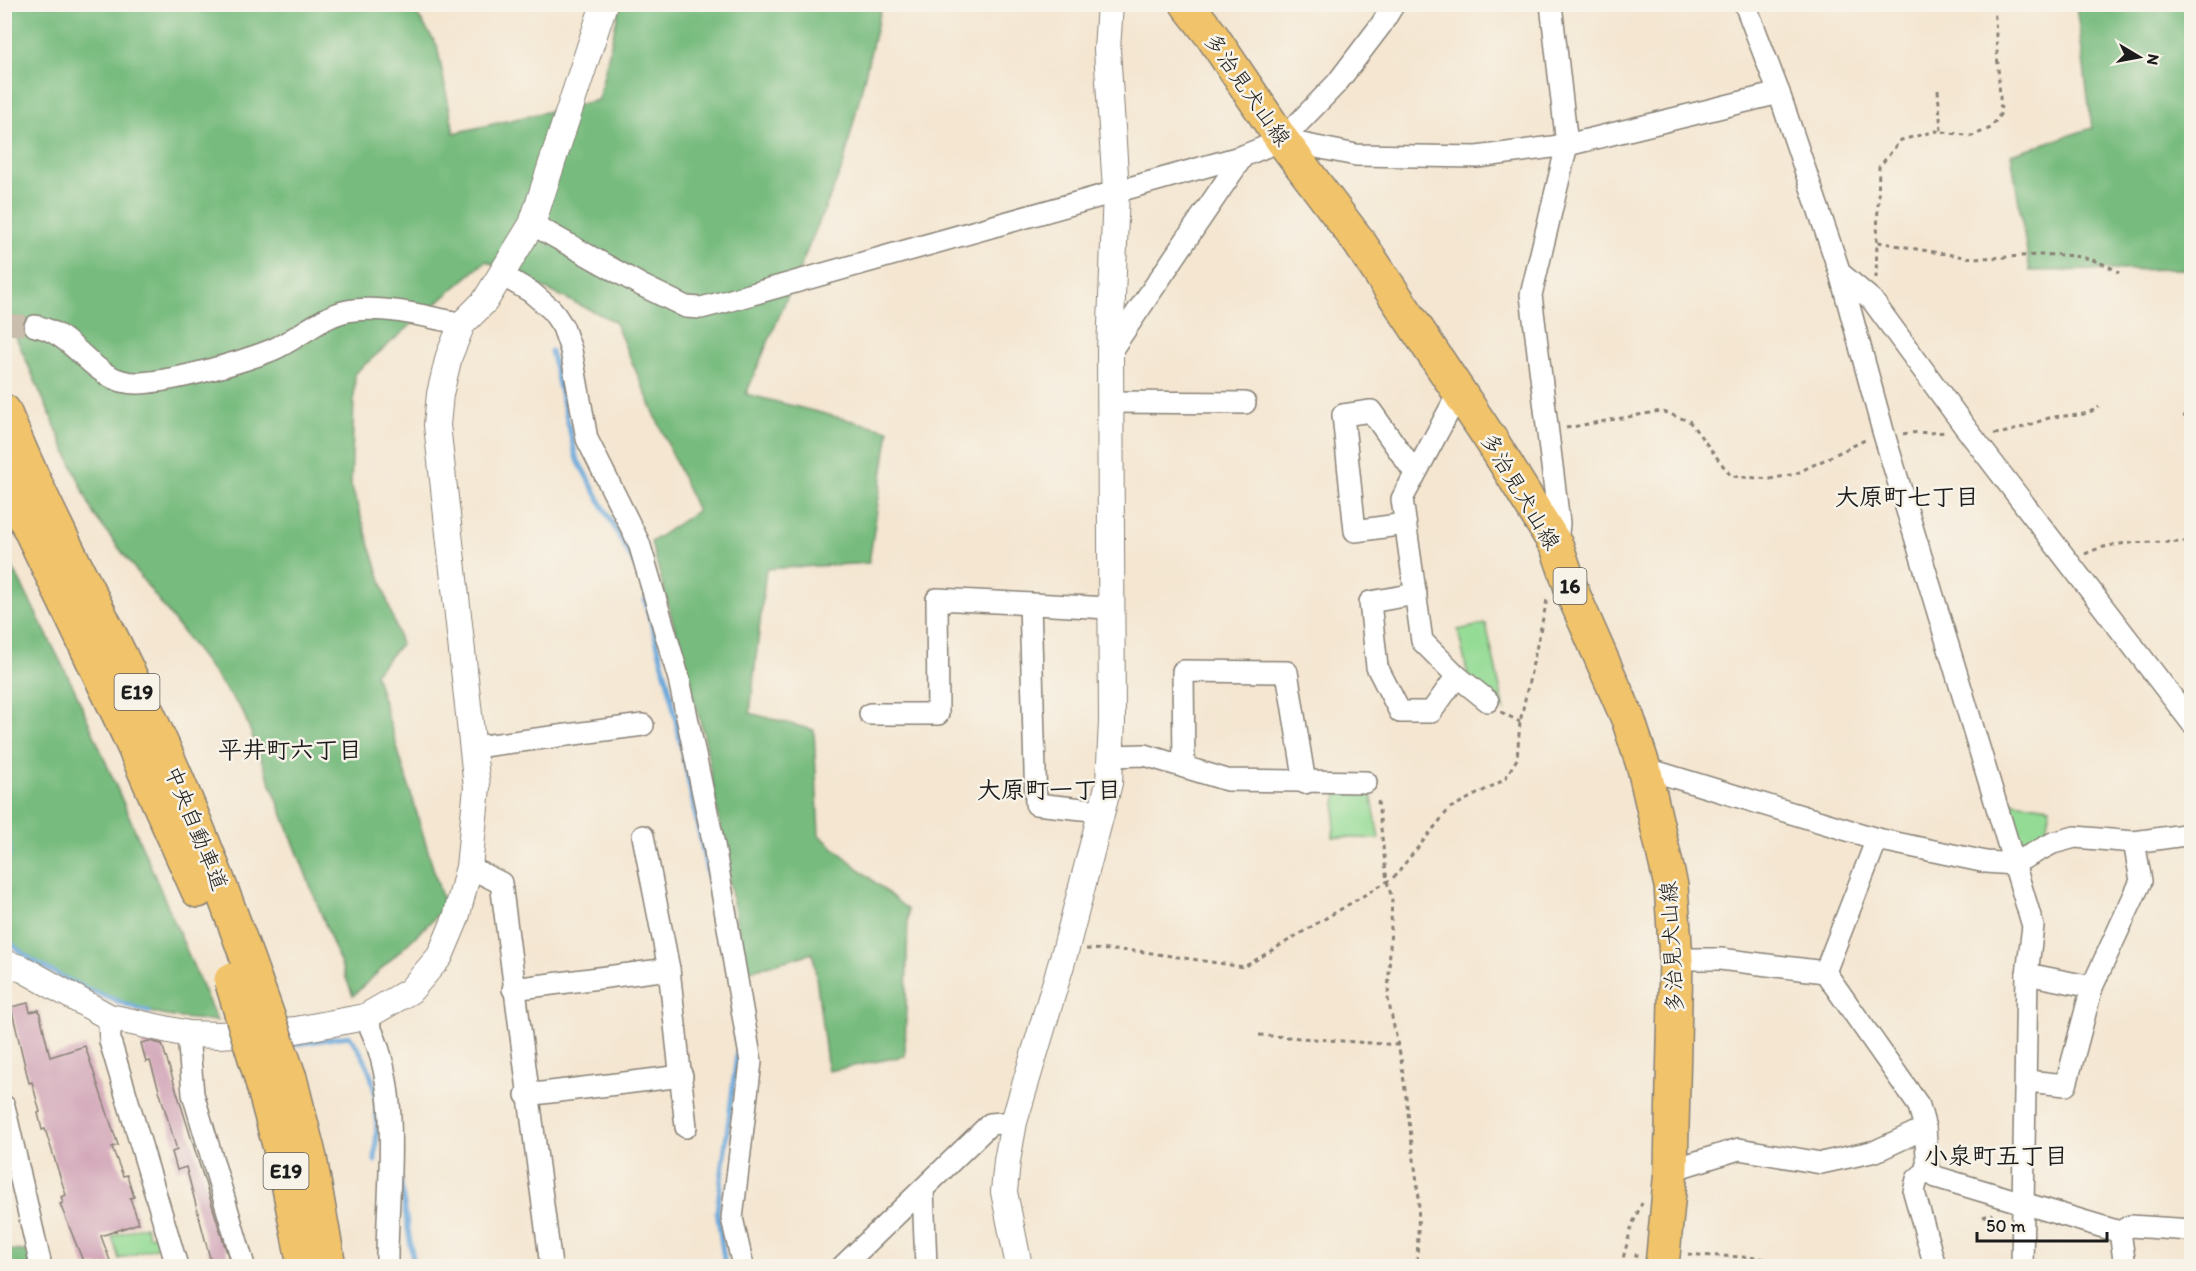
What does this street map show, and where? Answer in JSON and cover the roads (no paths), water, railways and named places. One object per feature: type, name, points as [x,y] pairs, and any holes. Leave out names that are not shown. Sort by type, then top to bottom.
[{"type":"main road","name":"多治見犬山線","points":[[1187,4],[1212,36],[1282,140],[1359,242],[1459,392],[1557,547],[1573,594],[1628,719],[1644,768],[1671,886],[1676,959],[1670,1181],[1663,1259]]},
{"type":"main road","name":"中央自動車道","points":[[4,411],[60,534],[156,730],[216,872],[243,980],[275,1078],[310,1158],[329,1266]]},
{"type":"main road","name":"中央自動車道","points":[[4,475],[243,980]]},
{"type":"main road","name":"中央自動車道","points":[[275,1078],[285,1167],[304,1266]]},
{"type":"street","points":[[4,963],[23,969],[109,1017],[188,1034],[219,1035],[296,1030],[365,1017],[410,991],[440,956],[456,918],[469,867],[477,787],[437,425],[440,394],[449,356],[462,324],[485,301],[532,224],[603,4]]},
{"type":"street","points":[[1019,1266],[1004,1192],[1014,1122],[1066,948],[1109,783],[1109,402],[1116,190],[1107,50],[1110,4]]},
{"type":"street","points":[[532,224],[658,294],[686,307],[701,308],[1243,156],[1282,140],[1336,83],[1381,25],[1394,4]]},
{"type":"street","points":[[1551,4],[1567,145],[1531,295],[1546,432],[1559,523],[1557,547]]},
{"type":"street","points":[[1745,4],[1779,93],[1840,273],[1885,435],[2033,926],[2027,974],[2027,1081],[2022,1266]]},
{"type":"street","points":[[1282,140],[1356,155],[1477,157],[1567,145],[1779,93]]},
{"type":"street","points":[[1110,352],[1243,156]]},
{"type":"street","points":[[1840,273],[1866,294],[2192,723]]},
{"type":"street","points":[[502,274],[531,292],[552,310],[563,327],[571,350],[587,439],[639,543],[680,679],[714,845],[751,1062],[732,1218],[743,1266]]},
{"type":"street","points":[[35,326],[58,333],[108,378],[138,383],[210,368],[273,350],[319,323],[353,309],[416,314],[462,324]]},
{"type":"street","points":[[1459,392],[1402,499],[1422,640],[1457,676],[1488,701]]},
{"type":"street","points":[[1109,402],[1245,403]]},
{"type":"street","points":[[1405,524],[1355,531],[1343,415],[1371,411],[1415,473]]},
{"type":"street","points":[[1416,594],[1370,602],[1377,667],[1400,712],[1431,711],[1457,676]]},
{"type":"street","points":[[870,714],[938,714],[936,600],[1109,608]]},
{"type":"street","points":[[1030,604],[1036,804],[1101,811]]},
{"type":"street","points":[[1184,767],[1183,671],[1287,672],[1305,783]]},
{"type":"street","points":[[474,747],[643,725]]},
{"type":"street","points":[[1110,756],[1144,754],[1227,780],[1305,783],[1366,782]]},
{"type":"street","points":[[1644,768],[1877,839],[1986,862],[2013,864],[2053,843],[2075,837],[2134,842],[2192,834]]},
{"type":"street","points":[[643,836],[669,969],[686,1126]]},
{"type":"street","points":[[1825,972],[1877,839]]},
{"type":"street","points":[[2027,1081],[2066,1085],[2092,987],[2141,881],[2134,842]]},
{"type":"street","points":[[469,867],[501,883],[526,1095],[550,1266]]},
{"type":"street","points":[[1676,959],[1720,959],[1825,972],[1919,1106],[1925,1128],[1928,1170],[1936,1177],[2016,1199],[2023,1204],[2120,1232],[2130,1226],[2192,1230]]},
{"type":"street","points":[[513,989],[669,969]]},
{"type":"street","points":[[2027,974],[2092,987]]},
{"type":"street","points":[[109,1017],[110,1041],[177,1266]]},
{"type":"street","points":[[365,1017],[377,1039],[386,1075],[390,1112],[387,1266]]},
{"type":"street","points":[[188,1034],[193,1095],[244,1266]]},
{"type":"street","points":[[526,1095],[682,1076]]},
{"type":"street","points":[[4,1106],[41,1266]]},
{"type":"street","points":[[843,1266],[990,1124],[1014,1122]]},
{"type":"street","points":[[1670,1181],[1739,1149],[1821,1163],[1876,1151],[1925,1128]]},
{"type":"street","points":[[1928,1170],[1917,1179],[1914,1192],[1935,1266]]},
{"type":"street","points":[[923,1189],[926,1266]]},
{"type":"street","points":[[2120,1232],[2125,1266]]},
{"type":"waterway","points":[[551,351],[576,457],[635,565]]},
{"type":"waterway","points":[[645,600],[669,687],[714,904]]},
{"type":"waterway","points":[[4,835],[9,847],[4,870]]},
{"type":"waterway","points":[[4,936],[32,960],[71,982],[149,1012]]},
{"type":"waterway","points":[[725,1266],[717,1211],[738,1047],[735,1032]]},
{"type":"waterway","points":[[290,1045],[349,1036],[367,1065],[372,1080],[377,1111],[375,1161]]},
{"type":"waterway","points":[[399,1174],[414,1266]]},
{"type":"tunnel","points":[[4,324],[35,326]]},
{"type":"district","name":"大原町七丁目","points":[[1907,497]]},
{"type":"district","name":"平井町六丁目","points":[[290,750]]},
{"type":"district","name":"大原町一丁目","points":[[1049,790]]},
{"type":"district","name":"小泉町五丁目","points":[[1996,1156]]}]
